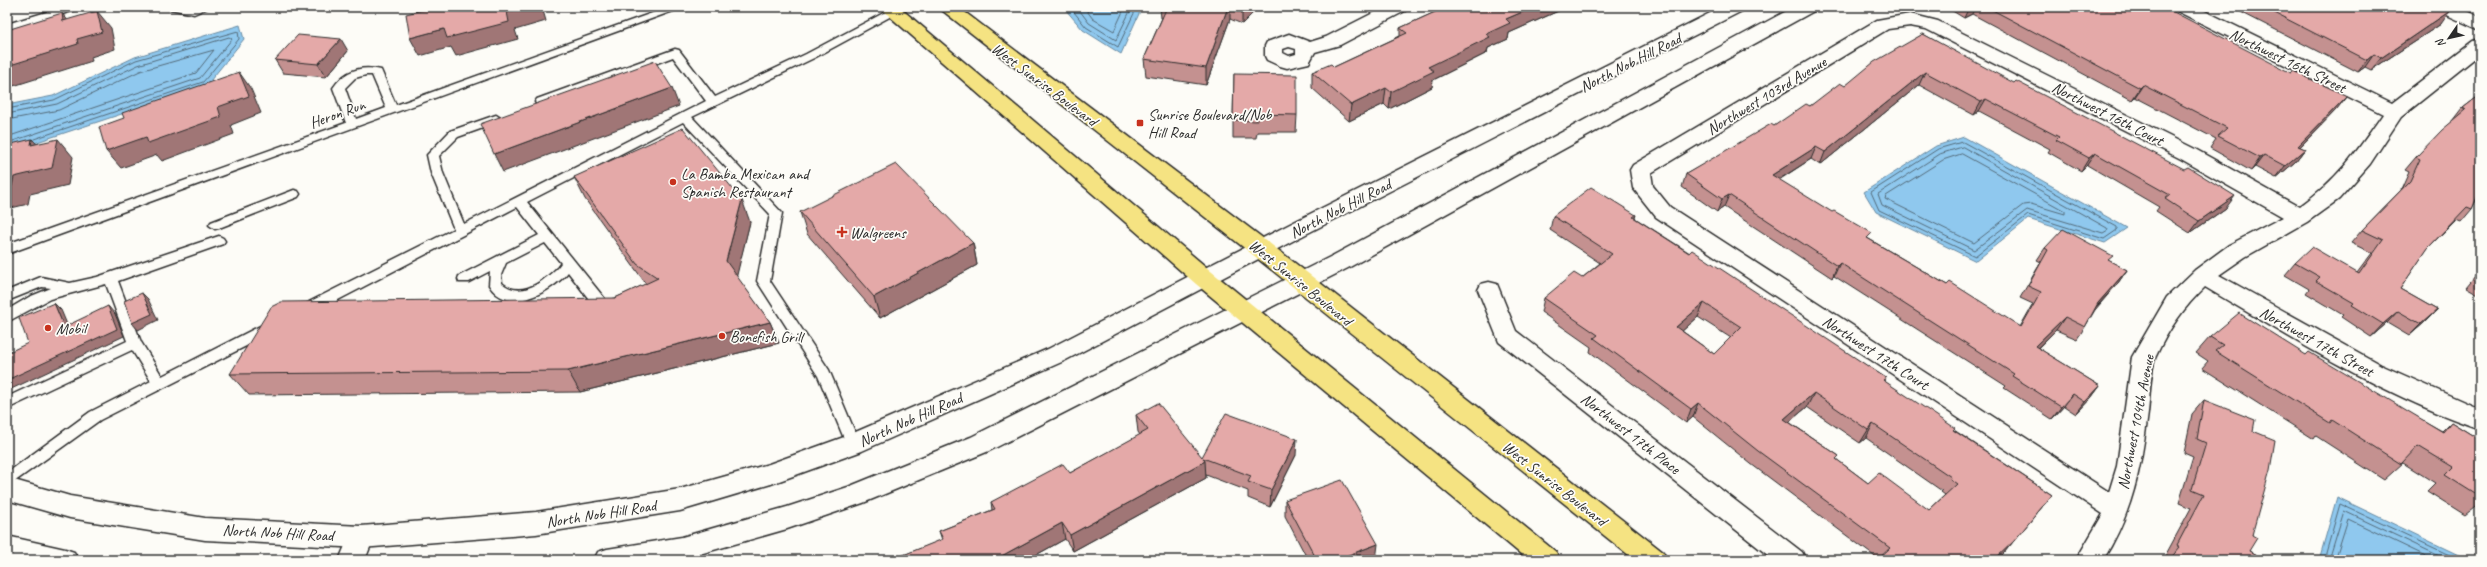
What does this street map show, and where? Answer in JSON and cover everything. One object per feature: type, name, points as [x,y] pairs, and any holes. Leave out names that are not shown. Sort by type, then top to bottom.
[{"type":"highway","name":"West Sunrise Boulevard","points":[[947,7],[1260,248],[1300,282],[1654,560]]},
{"type":"highway","points":[[890,9],[1204,278],[1547,560]]},
{"type":"street","points":[[1306,49],[1333,41],[1399,7]]},
{"type":"street","name":"North Nob Hill Road","points":[[7,489],[70,507],[205,529],[361,537],[536,523],[680,500],[771,474],[853,444],[1056,355],[1260,248],[1736,7]]},
{"type":"street","points":[[607,560],[682,548],[787,518],[854,496],[980,444],[1300,282],[1808,7]]},
{"type":"street","name":"Northwest 16th Street","points":[[2183,7],[2394,112]]},
{"type":"street","points":[[2444,7],[2480,24]]},
{"type":"street","name":"Northwest 103rd Avenue","points":[[1643,188],[1640,170],[1883,24],[1910,20]]},
{"type":"street","name":"Northwest 16th Court","points":[[1910,20],[1932,25],[1946,32],[2188,154],[2237,183],[2300,216]]},
{"type":"street","name":"Northwest 104th Avenue","points":[[2089,560],[2107,532],[2117,510],[2129,466],[2144,357],[2175,304],[2203,276],[2237,251],[2300,216],[2332,194],[2363,159],[2394,112],[2480,45]]},
{"type":"street","name":"Northwest 17th Court","points":[[1643,188],[1663,212],[2117,510]]},
{"type":"street","name":"Northwest 17th Street","points":[[2203,276],[2346,359],[2434,401],[2480,419]]},
{"type":"street","name":"Northwest 17th Place","points":[[1489,290],[1507,336],[1793,560]]},
{"type":"street","name":"Northwest 17th Street","points":[[2434,401],[2480,410]]},
{"type":"street","points":[[352,560],[361,537]]},
{"type":"street","points":[[7,547],[65,560]]},
{"type":"lane","points":[[7,27],[75,7]]},
{"type":"lane","points":[[174,7],[194,11],[205,7]]},
{"type":"lane","name":"Heron Run","points":[[7,249],[679,7]]},
{"type":"lane","points":[[300,313],[520,202],[713,102],[810,56],[890,9]]},
{"type":"lane","points":[[528,107],[675,52],[713,102]]},
{"type":"lane","points":[[353,124],[339,88],[345,80],[354,74],[368,70],[377,73],[392,110]]},
{"type":"lane","points":[[461,231],[436,173],[433,155],[454,134],[506,115]]},
{"type":"lane","points":[[685,117],[776,213],[763,281],[824,374],[853,444]]},
{"type":"lane","points":[[215,225],[294,194]]},
{"type":"lane","points":[[520,202],[600,303]]},
{"type":"lane","points":[[464,279],[500,262],[548,236]]},
{"type":"lane","points":[[7,317],[30,301],[54,291],[110,278],[219,241]]},
{"type":"lane","points":[[500,262],[495,274],[496,285],[504,292],[515,295],[530,293],[543,287],[563,272],[568,263]]},
{"type":"lane","points":[[110,278],[135,343],[160,384]]},
{"type":"lane","points":[[7,296],[41,282],[73,287]]},
{"type":"lane","points":[[7,481],[95,416],[279,324]]},
{"type":"lane","points":[[7,403],[135,343]]},
{"type":"water","points":[[1071,7],[1142,7],[1121,54],[1083,30],[1065,9]]},
{"type":"water","points":[[240,25],[244,39],[206,86],[7,152],[7,105],[53,96],[135,57]]},
{"type":"water","points":[[1964,137],[2127,228],[2105,243],[2028,219],[1976,261],[1876,212],[1864,192],[1936,146]]},
{"type":"water","points":[[2337,497],[2469,560],[2319,560]]},
{"type":"building","points":[[431,7],[526,7],[507,12],[509,22],[447,38],[444,29],[410,38],[406,14]]},
{"type":"building","points":[[1167,7],[1228,7],[1206,68],[1144,59]]},
{"type":"building","points":[[1446,7],[1534,7],[1506,19],[1510,23],[1486,34],[1490,37],[1428,67],[1434,71],[1391,92],[1386,88],[1351,105],[1312,72],[1331,64],[1334,67],[1407,33],[1400,28]]},
{"type":"building","points":[[1987,7],[2164,7],[2291,73],[2293,71],[2347,96],[2298,146],[2305,149],[2285,166],[2264,155],[2260,158],[2218,136],[2227,128],[2143,85],[2140,88]]},
{"type":"building","points":[[2263,7],[2441,7],[2450,11],[2381,58],[2374,54],[2367,60]]},
{"type":"building","points":[[97,11],[102,32],[77,39],[78,44],[7,66],[7,30],[62,13],[63,21]]},
{"type":"building","points":[[1923,34],[2014,83],[2016,81],[2184,169],[2188,167],[2235,196],[2199,221],[2165,199],[2170,195],[2095,153],[2089,158],[2056,140],[2059,137],[1986,99],[1981,102],[1925,72],[1825,152],[1816,147],[1772,175],[1832,212],[1834,211],[1872,233],[1867,238],[1947,285],[1950,282],[2021,327],[2041,292],[2028,286],[2048,250],[2045,248],[2063,229],[2113,256],[2108,260],[2127,270],[2098,303],[2085,327],[2065,317],[2035,346],[2100,386],[2085,402],[2073,394],[2061,407],[2012,376],[2014,374],[1840,263],[1837,266],[1729,195],[1722,199],[1686,174],[1771,124],[1774,126],[1806,104],[1810,106],[1840,83],[1845,86],[1874,62]]},
{"type":"building","points":[[298,35],[341,39],[318,64],[275,60]]},
{"type":"building","points":[[655,61],[672,88],[494,154],[480,124]]},
{"type":"building","points":[[239,72],[249,96],[218,107],[221,117],[148,143],[146,137],[106,151],[99,127],[124,118],[122,113]]},
{"type":"building","points":[[1234,74],[1297,75],[1297,115],[1256,114],[1257,121],[1233,120]]},
{"type":"building","points":[[2480,95],[2480,193],[2472,209],[2467,207],[2428,248],[2400,289],[2437,310],[2421,324],[2398,311],[2383,324],[2352,305],[2354,303],[2316,281],[2320,277],[2295,263],[2312,247],[2359,274],[2383,240],[2362,230],[2410,181],[2420,159],[2416,157],[2442,130],[2466,110],[2463,108]]},
{"type":"building","points":[[683,128],[742,200],[726,261],[770,322],[568,371],[230,374],[271,307],[281,302],[615,298],[658,278],[637,264],[574,177]]},
{"type":"building","points":[[32,139],[31,145],[58,139],[52,168],[14,177],[12,186],[7,187],[7,145]]},
{"type":"building","name":"Walgreens","points":[[896,164],[973,243],[874,297],[800,212]]},
{"type":"building","points":[[1591,187],[1636,215],[1633,217],[1689,253],[1692,250],[1886,378],[1883,380],[1955,428],[1953,430],[2052,495],[2014,541],[1994,560],[1877,560],[1890,548],[1758,451],[1698,403],[1691,409],[1594,338],[1598,335],[1544,298],[1574,273],[1582,278],[1612,254],[1553,216]],"holes":[[[1704,303],[1741,327],[1714,354],[1676,327]],[[1814,393],[1868,430],[1873,424],[1951,477],[1950,479],[1957,484],[1929,510],[1879,473],[1868,483],[1836,459],[1839,456],[1784,419]]]},
{"type":"building","points":[[142,293],[152,314],[132,323],[124,301]]},
{"type":"building","points":[[54,303],[64,327],[108,306],[117,329],[7,380],[7,353],[28,343],[19,318]]},
{"type":"building","points":[[2239,313],[2306,355],[2309,352],[2443,432],[2451,422],[2480,440],[2480,497],[2445,475],[2453,467],[2418,446],[2401,464],[2332,420],[2330,423],[2215,351],[2223,345],[2210,337]]},
{"type":"building","points":[[2204,400],[2255,420],[2253,431],[2275,440],[2270,470],[2252,535],[2257,538],[2249,551],[2265,560],[2169,560],[2180,547],[2177,545],[2204,494],[2192,489],[2206,443],[2197,439]]},
{"type":"building","points":[[1158,403],[1202,457],[1226,413],[1297,439],[1271,490],[1248,482],[1251,476],[1203,458],[1205,461],[1070,535],[1062,523],[996,560],[891,560],[943,539],[939,531],[995,509],[991,502],[1063,464],[1070,473],[1148,430],[1136,415]]},
{"type":"building","points":[[1342,480],[1378,544],[1335,560],[1317,560],[1285,500]]},
{"type":"building","points":[[874,557],[875,560],[865,560]]},
{"type":"place","name":"Sunrise Boulevard/Nob Hill Road","points":[[1140,123]]},
{"type":"place","name":"La Bamba Mexican and Spanish Restaurant","points":[[673,182]]},
{"type":"place","name":"Walgreens","points":[[842,232]]},
{"type":"place","name":"Mobil","points":[[48,328]]},
{"type":"place","name":"Bonefish Grill","points":[[722,336]]}]
